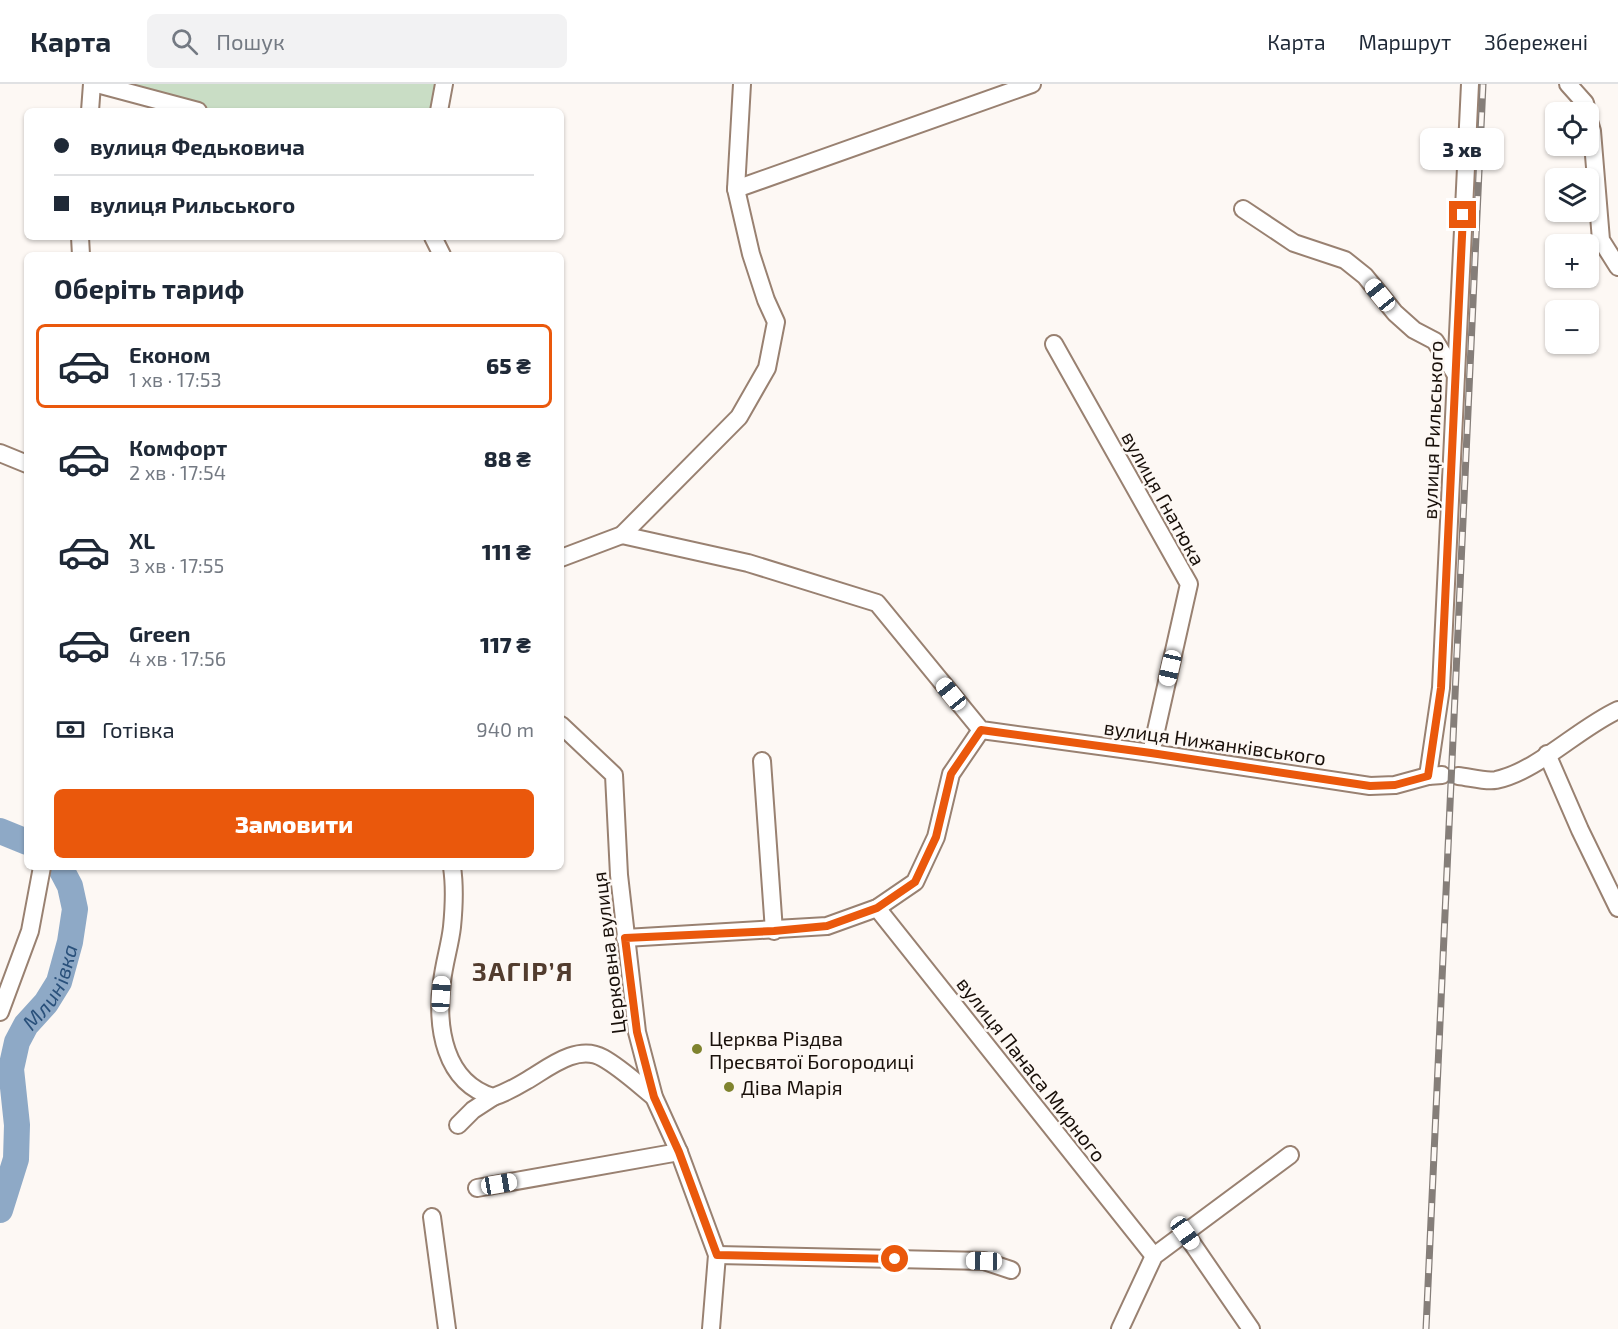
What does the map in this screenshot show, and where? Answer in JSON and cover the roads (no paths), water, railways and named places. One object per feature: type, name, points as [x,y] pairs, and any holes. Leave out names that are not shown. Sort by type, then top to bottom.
[{"type":"street","points":[[90,108],[92,84]]},
{"type":"street","points":[[97,84],[187,108]]},
{"type":"street","points":[[440,108],[444,84]]},
{"type":"street","points":[[564,557],[622,535],[739,417],[767,368],[776,322],[751,254],[736,189],[742,84]]},
{"type":"street","points":[[736,189],[1032,84]]},
{"type":"street","name":"вулиця Рильського","points":[[1443,776],[1441,688],[1470,84]]},
{"type":"street","points":[[1568,84],[1584,102]]},
{"type":"street","points":[[1594,156],[1601,240],[1618,267]]},
{"type":"street","points":[[1243,209],[1294,243],[1346,260],[1365,276],[1395,313],[1414,330],[1435,341],[1457,376]]},
{"type":"street","points":[[1435,341],[1457,324]]},
{"type":"street","name":"вулиця Гнатюка","points":[[1054,344],[1189,584],[1151,753]]},
{"type":"street","points":[[0,453],[24,463]]},
{"type":"street","points":[[622,535],[748,563],[877,603],[981,730],[951,774],[936,837],[915,882],[877,908],[827,926],[774,931],[625,938]]},
{"type":"street","points":[[1443,776],[1493,780],[1520,772],[1598,720],[1618,710]]},
{"type":"street","name":"Церковна вулиця","points":[[564,728],[614,775],[625,938],[637,1032],[654,1097],[679,1152],[717,1255],[711,1329]]},
{"type":"street","name":"вулиця Нижанківського","points":[[981,730],[1370,786],[1395,785],[1443,776]]},
{"type":"street","points":[[1547,754],[1580,830],[1618,908]]},
{"type":"street","points":[[762,761],[774,931]]},
{"type":"street","points":[[0,1012],[30,931],[41,870]]},
{"type":"street","points":[[452,870],[455,885],[452,928],[440,1007],[444,1047],[452,1066],[465,1082],[481,1094],[493,1097]]},
{"type":"street","name":"вулиця Панаса Мирного","points":[[877,908],[1154,1256]]},
{"type":"street","points":[[458,1125],[473,1110],[493,1097],[523,1083],[566,1057],[585,1054],[601,1056],[654,1097]]},
{"type":"street","points":[[477,1188],[679,1152]]},
{"type":"street","points":[[1120,1329],[1154,1256],[1290,1155]]},
{"type":"street","points":[[432,1217],[447,1329]]},
{"type":"street","points":[[1185,1233],[1251,1329]]},
{"type":"street","points":[[717,1255],[984,1261],[1011,1270]]},
{"type":"waterway","name":"Млинівка","points":[[0,831],[24,841]]},
{"type":"waterway","name":"Млинівка","points":[[0,1210],[16,1159],[17,1125],[11,1069],[17,1042],[26,1025],[46,1003],[59,982],[70,942],[75,909],[70,886],[62,870]]},
{"type":"railway","points":[[1426,1329],[1483,84]]},
{"type":"place","name":"Церква Різдва Пресвятої Богородиці","points":[[697,1049]]},
{"type":"place","name":"Діва Марія","points":[[729,1087]]},
{"type":"district","name":"ЗАГІР’Я","points":[[523,970]]}]
